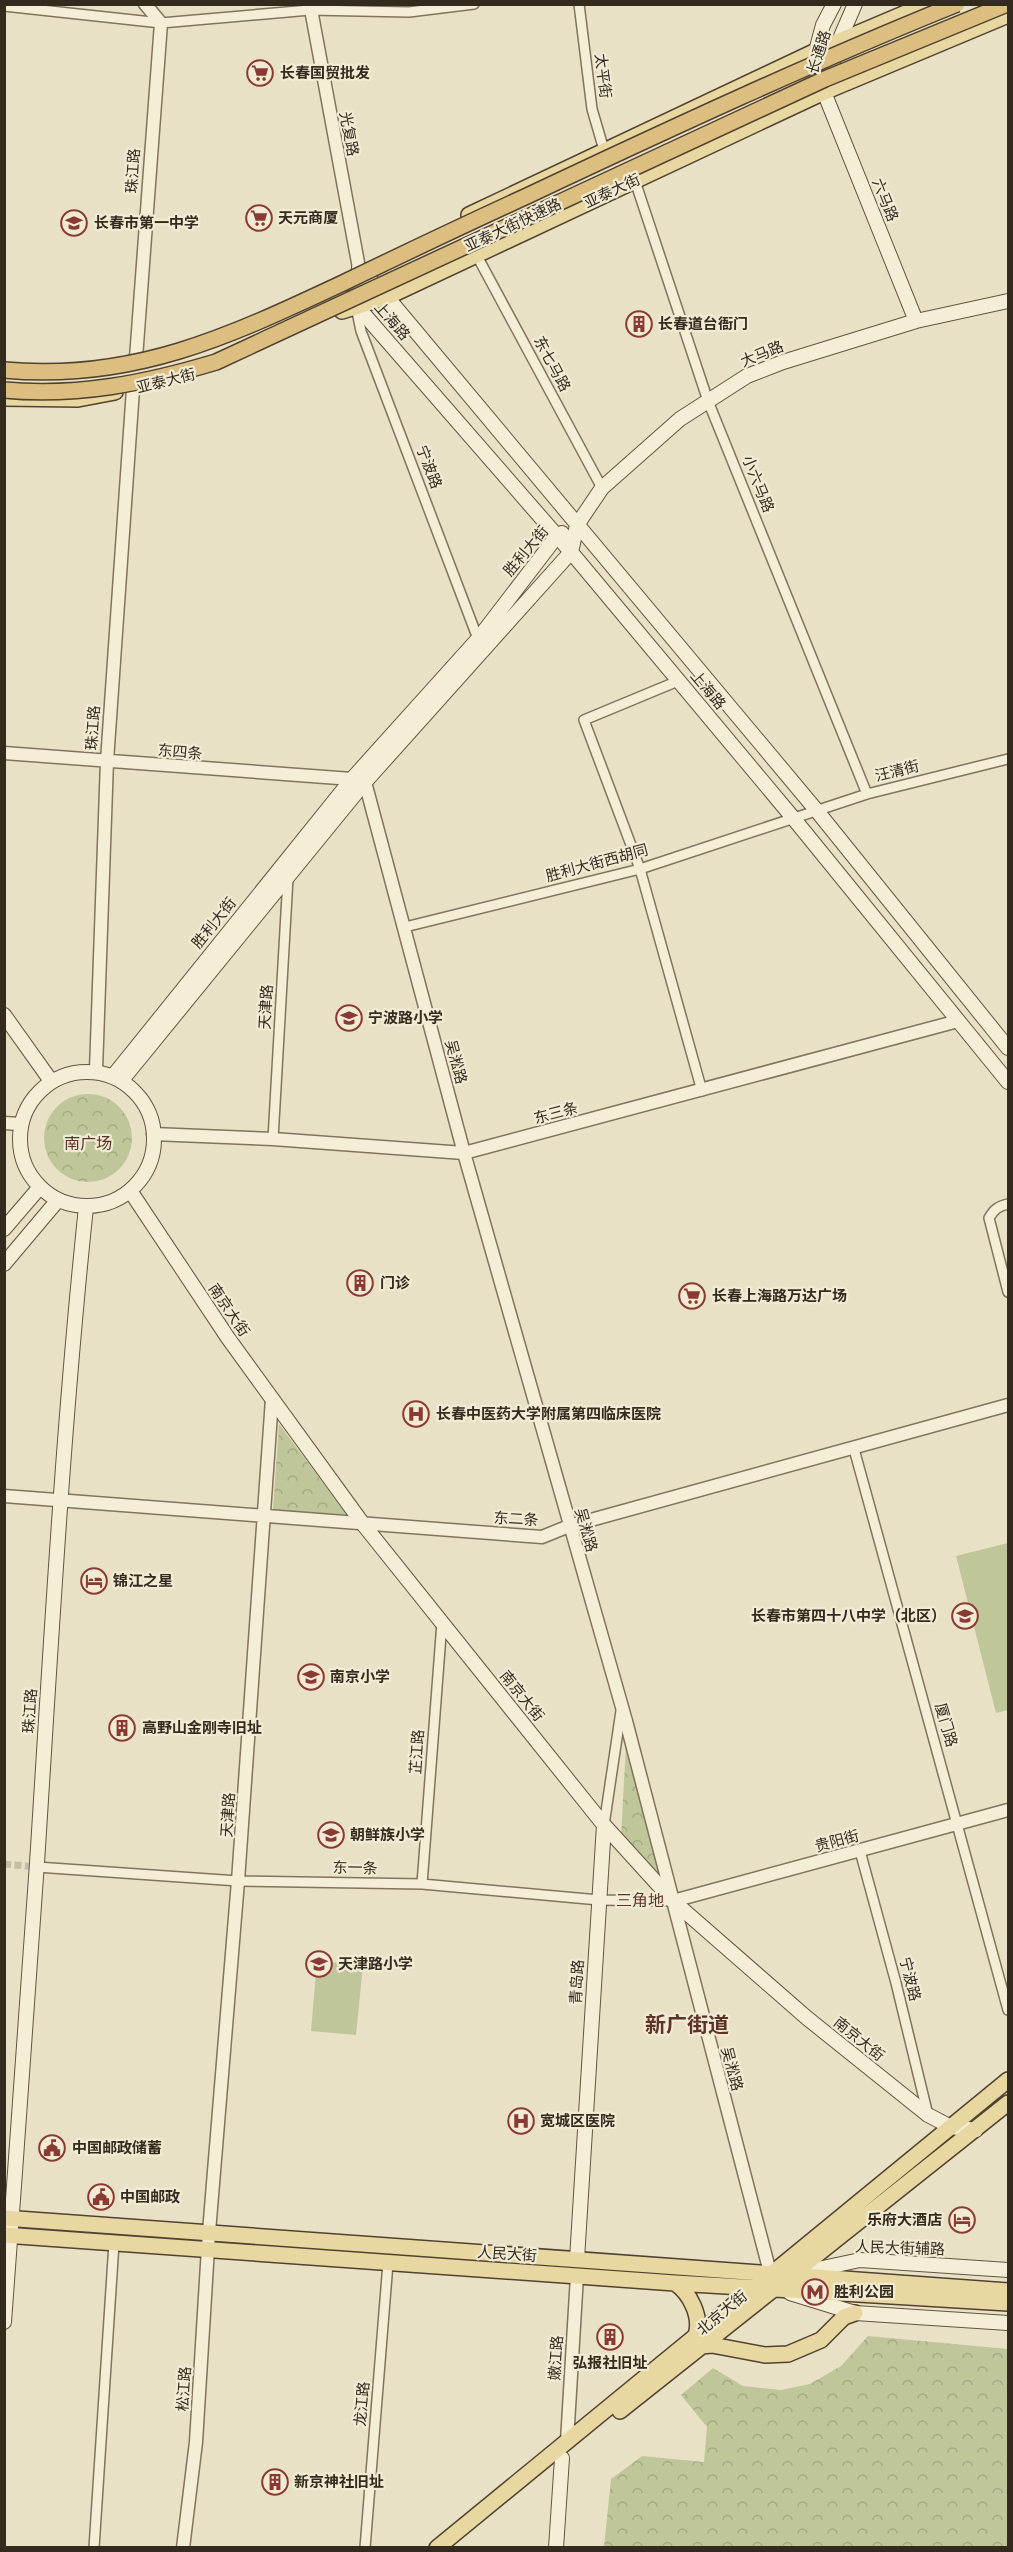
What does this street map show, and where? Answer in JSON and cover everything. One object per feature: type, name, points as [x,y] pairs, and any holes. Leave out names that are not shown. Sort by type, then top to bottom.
[{"type":"highway","name":"亚泰大街快速路","points":[[4,370],[97,368],[164,357],[206,344],[289,308],[752,90],[957,4]]},
{"type":"highway","name":"亚泰大街快速路","points":[[4,390],[51,392],[118,387],[170,376],[216,362],[825,79],[1007,4]]},
{"type":"main road","name":"长通路","points":[[824,92],[816,51],[823,25],[834,4]]},
{"type":"main road","name":"长通路","points":[[824,92],[839,41],[855,4]]},
{"type":"main road","name":"亚泰大街","points":[[4,364],[51,367],[104,363],[164,352],[229,332],[604,150],[816,51],[927,4]]},
{"type":"main road","name":"亚泰大街","points":[[4,398],[78,399],[181,379],[231,362],[356,305],[387,297],[824,92],[1008,15]]},
{"type":"main road","name":"六马路","points":[[824,92],[916,321]]},
{"type":"main road","name":"上海路","points":[[359,268],[387,297],[817,811],[1008,1048]]},
{"type":"main road","name":"上海路","points":[[359,268],[356,305],[571,552],[794,819],[1008,1082]]},
{"type":"main road","name":"大马路","points":[[577,525],[602,488],[680,419],[747,376],[783,362],[916,321],[1008,301]]},
{"type":"main road","name":"胜利大街","points":[[118,1078],[359,781],[478,639],[557,536],[577,525]]},
{"type":"main road","name":"胜利大街","points":[[118,1078],[288,878],[359,781],[571,552],[577,525]]},
{"type":"main road","points":[[4,1015],[51,1081]]},
{"type":"main road","points":[[80,1070],[96,1070],[118,1078],[152,1115],[153,1134],[148,1171],[131,1192],[111,1203],[86,1207],[58,1200],[40,1187],[28,1172],[22,1157],[20,1124],[34,1096],[51,1081],[80,1070]]},
{"type":"main road","points":[[4,1229],[40,1187]]},
{"type":"main road","name":"南京大街","points":[[131,1192],[228,1338],[363,1524],[604,1825],[673,1901],[807,2018],[928,2115],[951,2127],[976,2130]]},
{"type":"main road","points":[[4,1264],[58,1200]]},
{"type":"main road","name":"珠江路","points":[[4,2322],[8,2218],[37,1867],[59,1499],[86,1207]]},
{"type":"main road","name":"青岛路","points":[[577,2259],[604,1825]]},
{"type":"main road","name":"北京大街","points":[[437,2547],[567,2441],[772,2281],[1008,2079]]},
{"type":"main road","points":[[792,2275],[1008,2103]]},
{"type":"main road","name":"人民大街","points":[[8,2218],[577,2259],[772,2281],[1008,2303]]},
{"type":"main road","name":"人民大街","points":[[7,2236],[753,2288]]},
{"type":"main road","name":"人民大街辅路","points":[[792,2275],[860,2260],[1008,2270]]},
{"type":"main road","name":"人民大街","points":[[772,2281],[792,2275],[1008,2291]]},
{"type":"main road","points":[[772,2281],[855,2313],[1008,2324]]},
{"type":"main road","name":"北京大街","points":[[452,2547],[562,2458],[698,2340],[753,2288],[772,2281]]},
{"type":"main road","points":[[675,2283],[682,2288],[690,2300],[697,2322],[698,2340],[712,2345],[765,2355],[788,2354],[821,2340],[844,2317],[855,2313]]},
{"type":"main road","points":[[556,2547],[562,2458]]},
{"type":"street","points":[[145,4],[161,23]]},
{"type":"street","points":[[4,6],[161,23],[310,7],[408,8],[474,4]]},
{"type":"street","name":"太平街","points":[[579,4],[592,109],[604,150]]},
{"type":"street","name":"光复路","points":[[310,7],[359,268]]},
{"type":"street","name":"珠江路","points":[[136,358],[161,23]]},
{"type":"street","name":"小六马路","points":[[635,181],[708,401],[867,794]]},
{"type":"street","name":"东七马路","points":[[476,254],[602,488]]},
{"type":"street","name":"宁波路","points":[[356,305],[361,331],[478,639]]},
{"type":"street","name":"珠江路","points":[[96,1070],[107,761],[133,389]]},
{"type":"street","points":[[678,681],[584,720],[640,869],[702,1090]]},
{"type":"street","name":"东四条","points":[[4,753],[359,781]]},
{"type":"street","name":"汪清街","points":[[794,819],[867,794],[1008,759]]},
{"type":"street","name":"吴淞路","points":[[359,781],[405,927],[464,1153],[622,1708],[772,2281]]},
{"type":"street","name":"胜利大街西胡同","points":[[405,927],[640,869],[794,819]]},
{"type":"street","name":"天津路","points":[[273,1139],[288,878]]},
{"type":"street","name":"东三条","points":[[153,1134],[273,1139],[464,1153],[958,1021]]},
{"type":"street","points":[[4,1123],[20,1124]]},
{"type":"street","points":[[1008,1203],[992,1211],[989,1218],[1008,1292]]},
{"type":"street","name":"天津路","points":[[209,2232],[238,1881],[272,1399]]},
{"type":"street","name":"东二条","points":[[4,1496],[542,1537],[569,1526],[1008,1405]]},
{"type":"street","name":"厦门路","points":[[854,1449],[959,1824],[1008,2010]]},
{"type":"street","name":"芷江路","points":[[422,1884],[442,1623]]},
{"type":"street","name":"青岛路","points":[[604,1825],[622,1708]]},
{"type":"street","name":"贵阳街","points":[[673,1901],[1008,1810]]},
{"type":"street","name":"宁波路","points":[[860,1851],[896,1983],[928,2115]]},
{"type":"street","name":"东一条","points":[[37,1867],[238,1881],[422,1884],[599,1900],[673,1901]]},
{"type":"street","name":"松江路","points":[[183,2547],[196,2442],[209,2232]]},
{"type":"street","points":[[94,2547],[114,2243]]},
{"type":"street","name":"龙江路","points":[[365,2547],[388,2263]]},
{"type":"street","name":"嫩江路","points":[[567,2441],[577,2276]]},
{"type":"green space","points":[[88,1094],[113,1101],[125,1113],[132,1138],[125,1163],[113,1175],[88,1182],[63,1175],[51,1163],[44,1138],[51,1113],[63,1101]]},
{"type":"green space","points":[[279,1424],[347,1515],[273,1510]]},
{"type":"green space","points":[[1008,1543],[1008,1710],[996,1713],[956,1556]]},
{"type":"green space","points":[[626,1744],[670,1895],[621,1837]]},
{"type":"green space","points":[[317,1961],[363,1965],[356,2035],[311,2031]]},
{"type":"green space","name":"胜利公园","points":[[868,2336],[1008,2349],[1008,2547],[604,2547],[611,2479],[642,2456],[704,2462],[707,2427],[681,2395],[713,2368],[743,2386],[781,2390],[810,2384],[841,2366]]},
{"type":"tunnel","points":[[4,1864],[37,1867]]},
{"type":"place","name":"长春国贸批发","points":[[260,73]]},
{"type":"place","name":"天元商厦","points":[[259,218]]},
{"type":"place","name":"长春市第一中学","points":[[74,223]]},
{"type":"place","name":"长春道台衙门","points":[[639,324]]},
{"type":"place","name":"宁波路小学","points":[[349,1018]]},
{"type":"place","name":"门诊","points":[[360,1283]]},
{"type":"place","name":"长春上海路万达广场","points":[[692,1296]]},
{"type":"place","name":"长春中医药大学附属第四临床医院","points":[[416,1414]]},
{"type":"place","name":"锦江之星","points":[[94,1581]]},
{"type":"place","name":"长春市第四十八中学（北区）","points":[[965,1616]]},
{"type":"place","name":"南京小学","points":[[311,1677]]},
{"type":"place","name":"高野山金刚寺旧址","points":[[122,1728]]},
{"type":"place","name":"朝鲜族小学","points":[[331,1835]]},
{"type":"place","name":"天津路小学","points":[[319,1964]]},
{"type":"place","name":"宽城区医院","points":[[521,2121]]},
{"type":"place","name":"中国邮政储蓄","points":[[52,2148]]},
{"type":"place","name":"中国邮政","points":[[101,2197]]},
{"type":"place","name":"乐府大酒店","points":[[962,2220]]},
{"type":"place","name":"胜利公园","points":[[815,2292]]},
{"type":"place","name":"弘报社旧址","points":[[610,2337]]},
{"type":"place","name":"新京神社旧址","points":[[275,2482]]},
{"type":"district","name":"南广场","points":[[88,1143]]},
{"type":"district","name":"三角地","points":[[640,1900]]},
{"type":"district","name":"新广街道","points":[[687,2025]]}]
